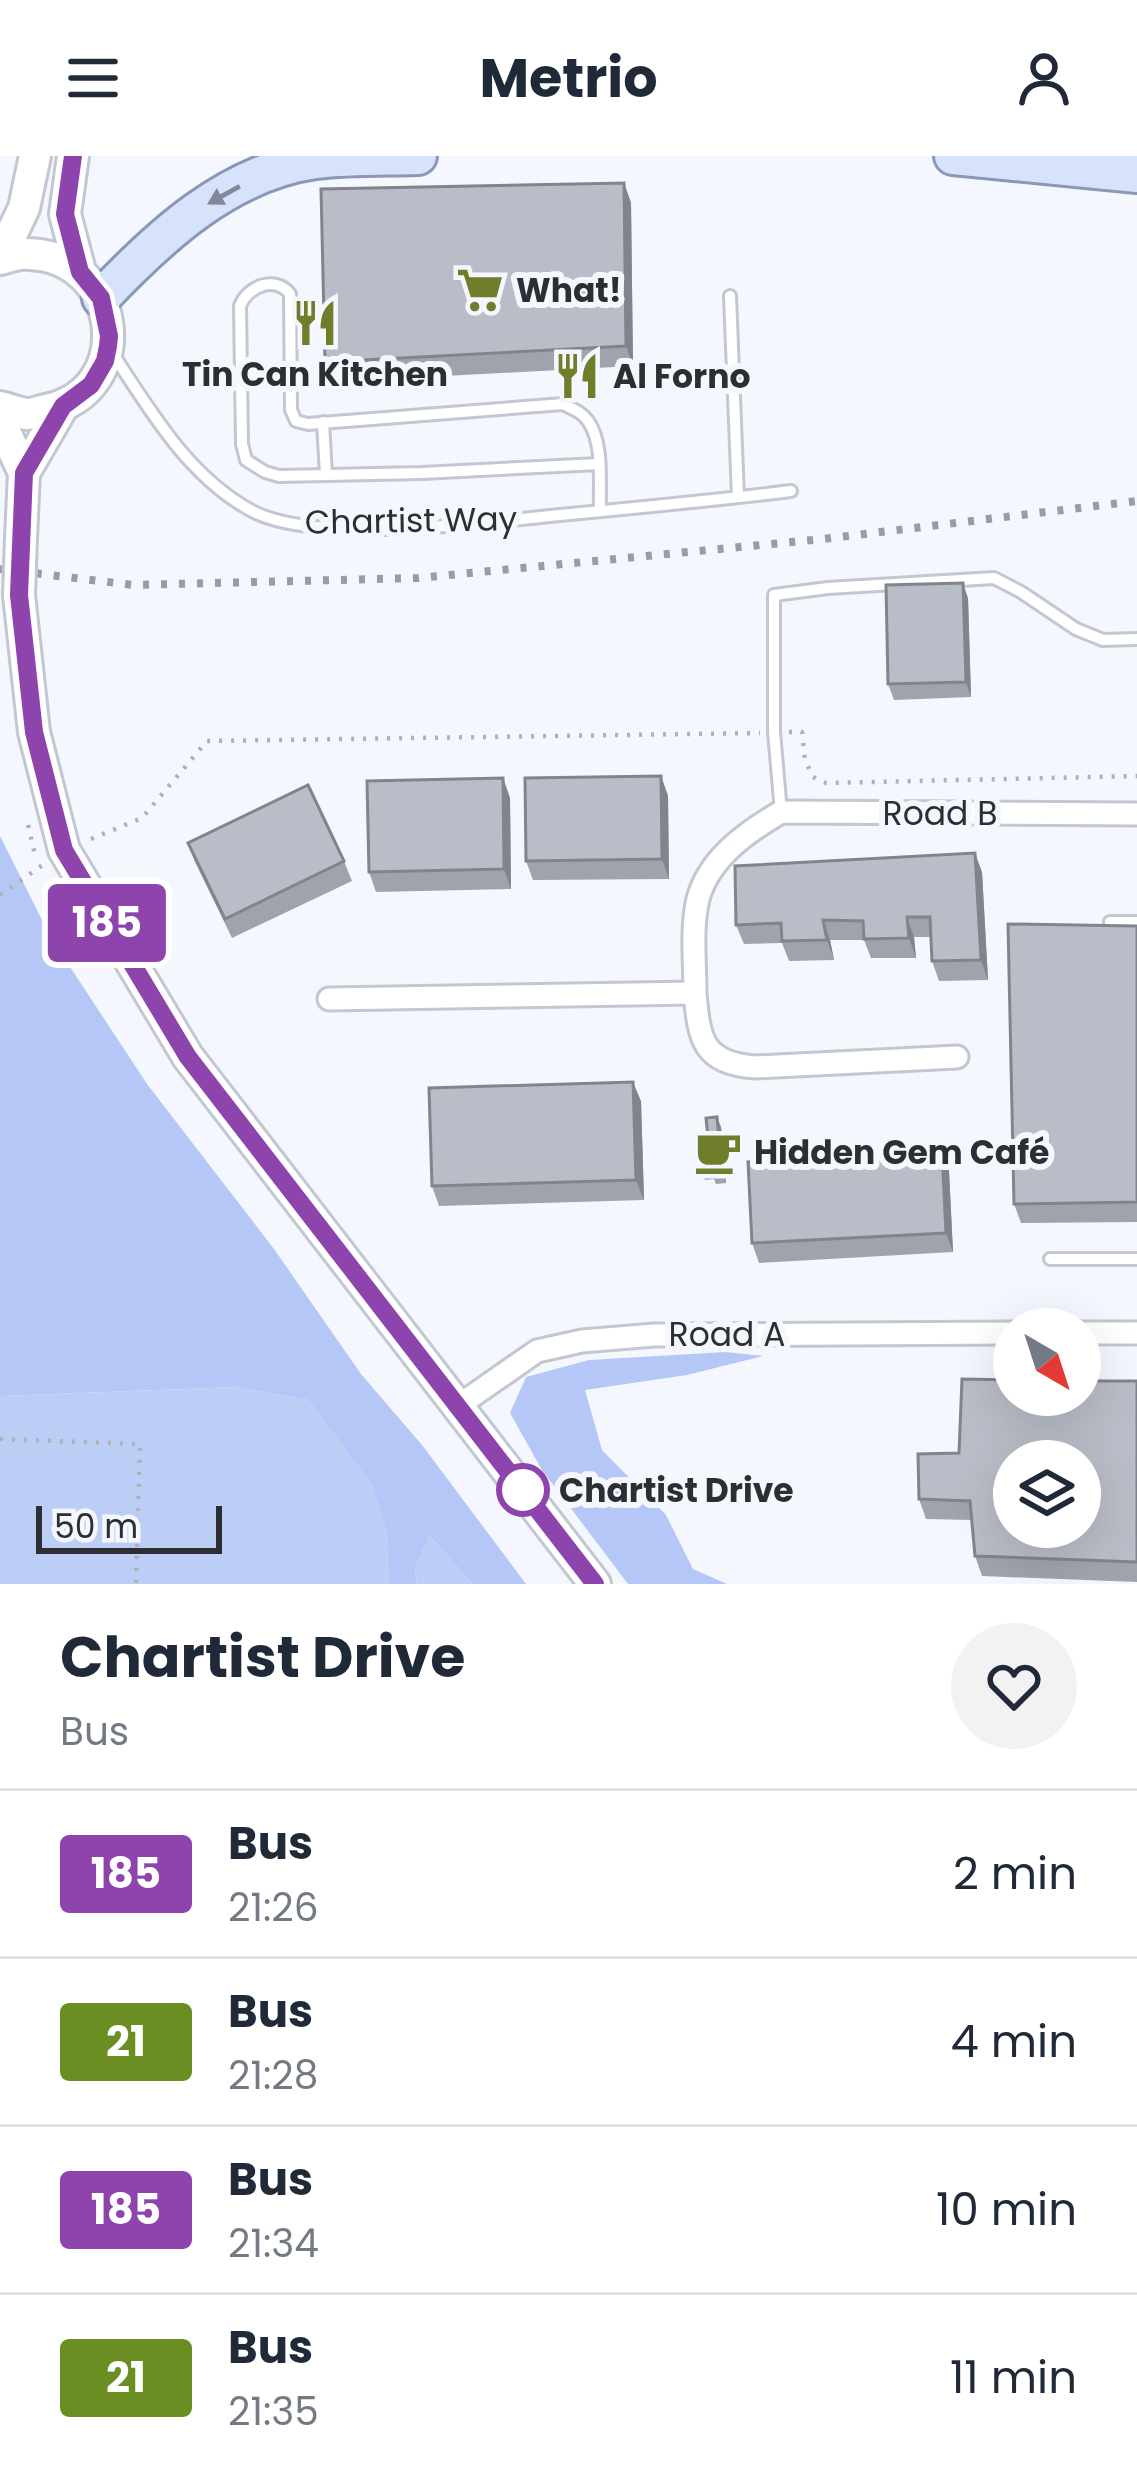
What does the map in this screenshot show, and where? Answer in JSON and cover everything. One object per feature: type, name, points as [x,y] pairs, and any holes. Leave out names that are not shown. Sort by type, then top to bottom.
[{"type":"main road","points":[[0,258],[23,208],[34,156]]},
{"type":"main road","points":[[24,473],[63,406],[91,385],[108,346],[109,336],[65,214],[73,156]]},
{"type":"main road","points":[[91,285],[212,201],[259,177],[313,160],[418,156]]},
{"type":"main road","points":[[952,156],[1137,174]]},
{"type":"main road","points":[[0,258],[27,253],[65,262],[91,285]]},
{"type":"main road","points":[[0,407],[27,414],[63,406]]},
{"type":"main road","points":[[0,421],[24,473],[19,595],[52,859],[188,1057],[595,1584]]},
{"type":"street","name":"Road B","points":[[781,812],[1137,814]]},
{"type":"street","points":[[781,812],[748,831],[716,864],[699,897],[695,993],[698,1026],[711,1053],[728,1065],[755,1066],[957,1057]]},
{"type":"street","points":[[329,1000],[695,993]]},
{"type":"street","points":[[1101,1334],[1137,1333]]},
{"type":"street","name":"Road A","points":[[458,1406],[537,1352],[582,1341],[654,1335],[993,1334]]},
{"type":"lane","points":[[598,464],[374,475],[279,476],[265,472],[246,460],[242,444],[240,306],[252,288],[274,285],[290,294],[291,410],[296,421],[563,404],[579,411],[592,426],[597,446],[598,464],[600,511]]},
{"type":"lane","points":[[730,296],[738,497]]},
{"type":"lane","name":"Chartist Way","points":[[108,346],[169,438],[224,493],[256,514],[299,525],[446,526],[790,491]]},
{"type":"lane","points":[[323,422],[326,475]]},
{"type":"lane","points":[[781,812],[774,732],[773,595],[994,578],[1076,629],[1102,640],[1137,639]]},
{"type":"lane","points":[[1110,922],[1137,922]]},
{"type":"lane","points":[[1050,1258],[1137,1259]]},
{"type":"path","points":[[0,895],[52,859],[142,818],[207,741],[802,732],[805,760],[813,777],[826,783],[1137,776]]},
{"type":"path","points":[[0,1439],[140,1444],[136,1584]]},
{"type":"shaded area","points":[[0,836],[51,938],[147,1084],[274,1249],[361,1374],[422,1445],[526,1584],[472,1584],[430,1536],[415,1567],[417,1584],[389,1584],[386,1531],[372,1485],[308,1400],[237,1387],[0,1396]]},
{"type":"shaded area","points":[[726,1352],[763,1356],[687,1375],[585,1390],[602,1450],[666,1515],[693,1569],[727,1584],[628,1584],[542,1470],[510,1413],[526,1377],[589,1360]]},
{"type":"shaded area","points":[[237,1387],[308,1400],[372,1485],[386,1531],[389,1584],[0,1584],[0,1396]]},
{"type":"shaded area","points":[[430,1536],[472,1584],[417,1584],[415,1567]]},
{"type":"building","points":[[624,183],[626,346],[325,362],[321,189]]},
{"type":"building","points":[[963,583],[966,682],[888,684],[886,585]]},
{"type":"building","points":[[661,776],[662,859],[526,861],[525,778]]},
{"type":"building","points":[[503,778],[504,869],[369,872],[367,781]]},
{"type":"building","points":[[308,785],[344,861],[225,919],[188,843]]},
{"type":"building","points":[[975,853],[981,960],[932,961],[930,917],[907,917],[909,938],[864,939],[863,921],[823,920],[827,940],[782,941],[781,923],[736,925],[735,866]]},
{"type":"building","points":[[1008,924],[1137,926],[1137,1202],[1014,1204]]},
{"type":"building","points":[[633,1082],[636,1180],[432,1186],[429,1088]]},
{"type":"building","points":[[717,1117],[722,1173],[712,1174],[712,1168],[701,1169],[700,1158],[710,1157],[706,1118]]},
{"type":"building","points":[[942,1152],[946,1233],[752,1243],[748,1162]]},
{"type":"building","points":[[962,1379],[993,1380],[993,1416],[1101,1416],[1101,1381],[1137,1381],[1137,1562],[975,1556],[970,1501],[919,1499],[918,1454],[959,1453]]},
{"type":"railway","points":[[0,569],[133,585],[418,578],[823,539],[1137,501]]},
{"type":"bus line","name":"185","points":[[73,156],[65,214],[80,272],[101,298],[108,346],[91,385],[63,406],[24,473],[19,595],[34,732],[64,850],[188,1057],[595,1584]]},
{"type":"place","name":"What!","points":[[480,290]]},
{"type":"place","name":"Tin Can Kitchen","points":[[315,323]]},
{"type":"place","name":"Al Forno","points":[[577,376]]},
{"type":"place","name":"Hidden Gem Café","points":[[718,1152]]},
{"type":"place","name":"Chartist Drive","points":[[523,1490]]}]
